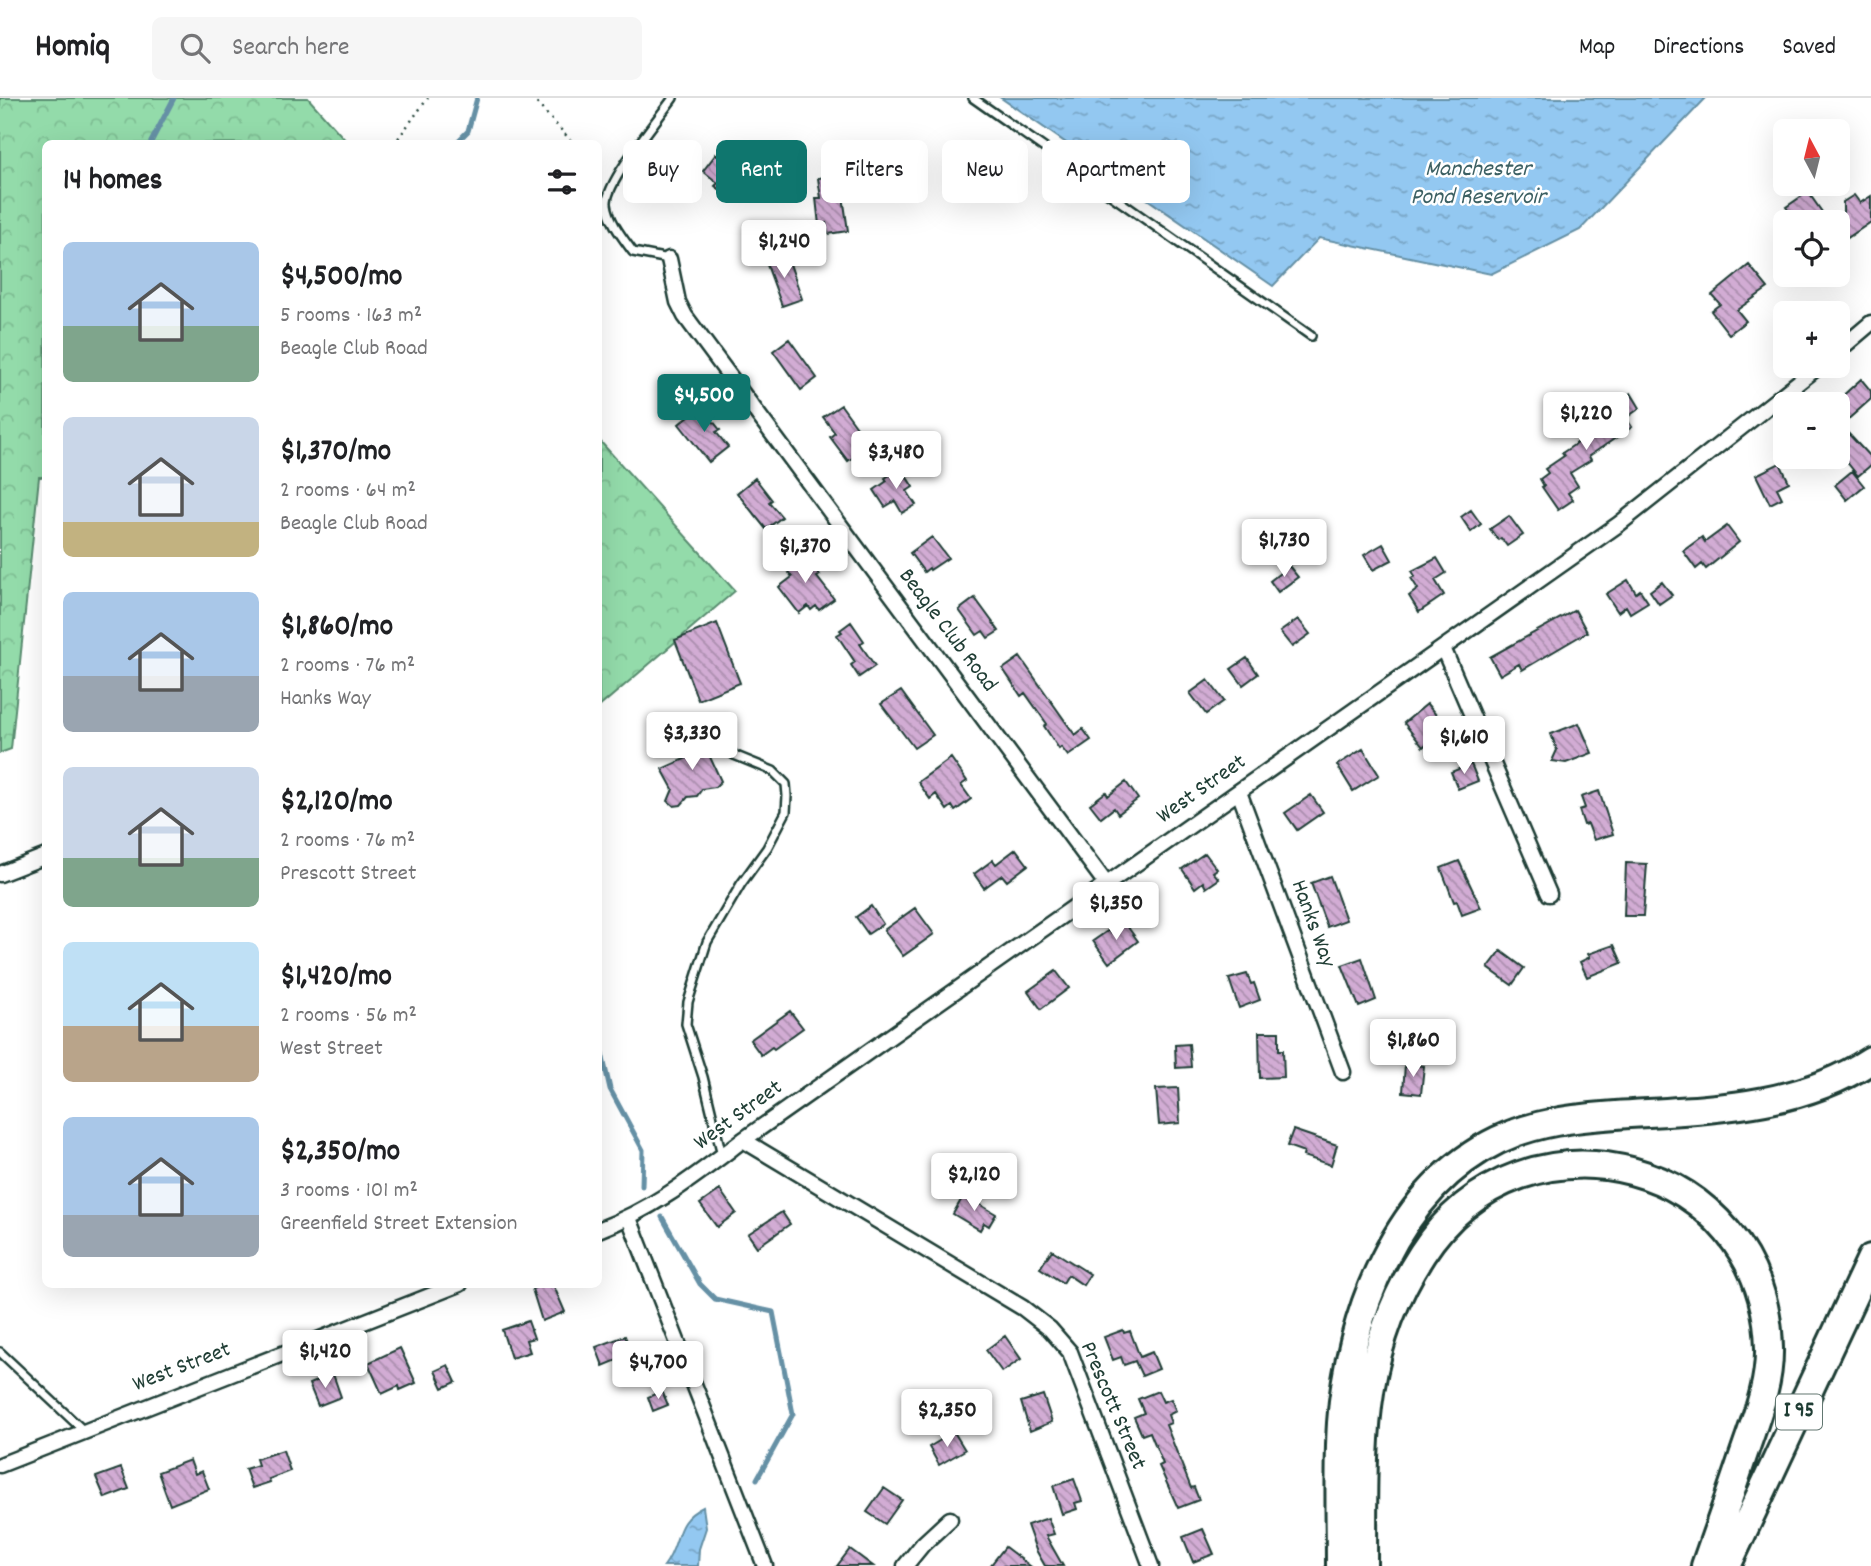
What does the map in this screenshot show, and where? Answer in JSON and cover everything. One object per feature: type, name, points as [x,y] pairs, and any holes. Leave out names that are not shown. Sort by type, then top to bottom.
[{"type":"highway","points":[[1340,1566],[1341,1423],[1356,1337],[1373,1287],[1398,1237],[1420,1203],[1446,1175],[1487,1146],[1540,1124],[1569,1119],[1765,1102],[1822,1085],[1871,1060]]},
{"type":"highway","points":[[1363,1566],[1367,1403],[1379,1348],[1394,1306],[1408,1278],[1439,1232],[1457,1212],[1478,1196],[1502,1182],[1528,1172],[1579,1164],[1628,1170],[1652,1177],[1675,1189],[1716,1220],[1747,1263],[1760,1294],[1766,1316],[1769,1360],[1764,1394],[1705,1566]]},
{"type":"highway","name":"I 95","points":[[1727,1566],[1871,1258]]},
{"type":"highway","points":[[1364,1479],[1382,1566]]},
{"type":"street","name":"Beagle Club Road","points":[[669,259],[673,287],[685,316],[1107,885]]},
{"type":"street","points":[[1850,341],[1871,323]]},
{"type":"street","name":"West Street","points":[[602,1229],[629,1219],[659,1202],[743,1140],[1619,524],[1804,378]]},
{"type":"street","points":[[1443,648],[1549,894]]},
{"type":"street","name":"Hanks Way","points":[[1239,792],[1343,1072]]},
{"type":"street","points":[[0,874],[42,858]]},
{"type":"street","name":"Prescott Street","points":[[743,1140],[1023,1308],[1050,1329],[1070,1352],[1152,1566]]},
{"type":"street","points":[[629,1219],[765,1566]]},
{"type":"street","name":"West Street","points":[[0,1465],[450,1288]]},
{"type":"street","points":[[905,1566],[923,1544],[950,1519]]},
{"type":"lane","points":[[669,259],[633,252],[611,218],[606,202],[611,184],[673,98]]},
{"type":"lane","points":[[974,98],[1311,336]]},
{"type":"lane","points":[[717,726],[722,740],[734,755],[773,771],[786,784],[787,796],[786,812],[767,848],[741,884],[707,942],[688,1002],[686,1024],[703,1077],[722,1156]]},
{"type":"lane","points":[[0,1352],[84,1431]]},
{"type":"path","points":[[397,140],[428,98]]},
{"type":"path","points":[[532,98],[570,140]]},
{"type":"green space","points":[[0,98],[308,98],[345,140],[42,140],[42,477],[39,477],[11,749],[0,753]]},
{"type":"green space","points":[[602,443],[735,591],[602,704]]},
{"type":"water","name":"Manchester Pond Reservoir","points":[[1001,98],[1706,98],[1580,230],[1491,274],[1319,238],[1273,286],[1153,203],[1190,203],[1190,140],[1062,140]]},
{"type":"water","points":[[703,1507],[706,1528],[699,1549],[698,1566],[664,1566],[686,1519]]},
{"type":"building","points":[[716,154],[716,181],[703,171]]},
{"type":"building","points":[[1854,195],[1860,203],[1871,196],[1871,222],[1850,236],[1850,210],[1843,210],[1843,202]]},
{"type":"building","points":[[1802,196],[1811,196],[1821,210],[1788,210],[1786,207]]},
{"type":"building","points":[[816,198],[821,198],[821,203],[844,203],[848,231],[828,234],[826,223],[819,225]]},
{"type":"building","points":[[787,255],[802,299],[782,306],[766,262]]},
{"type":"building","points":[[1749,265],[1768,288],[1737,310],[1746,321],[1729,334],[1711,311],[1720,304],[1712,295]]},
{"type":"building","points":[[789,339],[817,378],[801,390],[773,351]]},
{"type":"building","points":[[1861,379],[1871,391],[1871,399],[1850,418],[1850,392],[1847,392]]},
{"type":"building","points":[[1631,393],[1640,408],[1626,418],[1632,427],[1589,456],[1591,460],[1570,473],[1578,486],[1568,493],[1573,500],[1558,510],[1542,487],[1544,486],[1540,479],[1548,473],[1545,469],[1564,456],[1562,453],[1598,429],[1597,427],[1611,417],[1606,409]]},
{"type":"building","points":[[841,405],[870,445],[848,461],[830,437],[835,433],[823,417]]},
{"type":"building","points":[[701,406],[720,430],[716,432],[728,447],[709,462],[679,424]]},
{"type":"building","points":[[1850,435],[1871,458],[1871,465],[1858,476],[1850,466]]},
{"type":"building","points":[[1773,466],[1773,469],[1783,469],[1789,482],[1777,488],[1782,498],[1770,504],[1756,475]]},
{"type":"building","points":[[901,468],[913,487],[907,491],[916,505],[902,513],[895,501],[885,507],[874,490],[887,481],[885,478]]},
{"type":"building","points":[[1852,471],[1864,486],[1847,500],[1835,485]]},
{"type":"building","points":[[755,478],[772,500],[769,502],[782,517],[766,529],[737,493]]},
{"type":"building","points":[[1471,510],[1481,524],[1471,532],[1461,517]]},
{"type":"building","points":[[1509,516],[1523,535],[1507,546],[1501,538],[1498,540],[1490,529]]},
{"type":"building","points":[[1727,526],[1739,542],[1706,569],[1702,564],[1696,569],[1683,551],[1702,537],[1705,542]]},
{"type":"building","points":[[932,537],[948,558],[924,572],[910,553]]},
{"type":"building","points":[[1383,544],[1392,560],[1373,570],[1364,555]]},
{"type":"building","points":[[802,551],[834,599],[819,610],[816,606],[811,610],[808,606],[799,613],[779,587],[792,577],[783,565]]},
{"type":"building","points":[[1437,558],[1446,573],[1435,580],[1444,595],[1419,612],[1409,596],[1418,589],[1411,578],[1415,576],[1412,571]]},
{"type":"building","points":[[1289,566],[1298,577],[1278,592],[1270,581]]},
{"type":"building","points":[[1628,580],[1636,593],[1640,590],[1648,602],[1630,613],[1626,606],[1618,612],[1606,594]]},
{"type":"building","points":[[1662,582],[1672,595],[1659,604],[1650,591]]},
{"type":"building","points":[[975,598],[999,631],[988,638],[983,631],[977,635],[959,610]]},
{"type":"building","points":[[1575,610],[1587,632],[1522,670],[1519,664],[1500,675],[1490,657]]},
{"type":"building","points":[[1298,619],[1310,634],[1292,647],[1280,632]]},
{"type":"building","points":[[851,622],[864,641],[860,644],[875,666],[859,677],[851,665],[855,662],[837,635]]},
{"type":"building","points":[[717,623],[740,683],[698,700],[675,640]]},
{"type":"building","points":[[1020,657],[1075,735],[1083,729],[1091,740],[1068,756],[1061,747],[1059,749],[1044,726],[1047,724],[1025,693],[1021,696],[1003,669]]},
{"type":"building","points":[[1247,658],[1258,674],[1243,685],[1231,669]]},
{"type":"building","points":[[1208,680],[1224,701],[1206,714],[1190,693]]},
{"type":"building","points":[[901,691],[933,735],[914,748],[881,704]]},
{"type":"building","points":[[1427,704],[1446,727],[1423,747],[1404,723]]},
{"type":"building","points":[[1579,723],[1592,753],[1566,763],[1552,761],[1557,750],[1551,734]]},
{"type":"building","points":[[699,733],[721,781],[715,787],[702,789],[697,796],[688,797],[681,805],[674,806],[668,801],[673,789],[662,769],[689,757],[681,742]]},
{"type":"building","points":[[1363,749],[1379,775],[1353,791],[1337,765]]},
{"type":"building","points":[[951,758],[967,781],[961,785],[971,799],[955,811],[952,806],[947,810],[936,794],[930,799],[918,782]]},
{"type":"building","points":[[1471,764],[1478,781],[1458,789],[1451,772]]},
{"type":"building","points":[[1126,782],[1138,799],[1118,814],[1114,808],[1101,818],[1090,804],[1106,792],[1108,796]]},
{"type":"building","points":[[1599,791],[1613,834],[1594,840],[1588,824],[1584,825],[1579,810],[1585,808],[1581,797]]},
{"type":"building","points":[[1311,795],[1323,812],[1297,830],[1285,813]]},
{"type":"building","points":[[1016,849],[1028,865],[1007,881],[1002,875],[984,888],[974,874],[993,860],[996,864]]},
{"type":"building","points":[[1205,853],[1217,869],[1213,872],[1219,879],[1206,888],[1203,882],[1195,888],[1182,869]]},
{"type":"building","points":[[1459,861],[1481,908],[1462,915],[1441,868]]},
{"type":"building","points":[[1626,863],[1647,864],[1643,916],[1624,916]]},
{"type":"building","points":[[1330,876],[1346,920],[1327,927],[1311,883]]},
{"type":"building","points":[[871,906],[883,924],[868,934],[856,917]]},
{"type":"building","points":[[915,908],[934,934],[903,956],[884,930]]},
{"type":"building","points":[[1124,922],[1138,941],[1109,963],[1093,941],[1109,930],[1111,933]]},
{"type":"building","points":[[1614,945],[1622,963],[1587,977],[1580,962],[1590,957],[1588,954]]},
{"type":"building","points":[[1501,951],[1524,968],[1512,985],[1488,968]]},
{"type":"building","points":[[1362,958],[1376,1000],[1359,1007],[1342,965]]},
{"type":"building","points":[[1056,971],[1069,988],[1041,1009],[1028,991]]},
{"type":"building","points":[[1247,974],[1251,984],[1254,983],[1260,1000],[1239,1008],[1229,979]]},
{"type":"building","points":[[790,1011],[803,1028],[761,1055],[750,1040]]},
{"type":"building","points":[[1259,1032],[1279,1032],[1284,1077],[1260,1078]]},
{"type":"building","points":[[1189,1044],[1191,1067],[1176,1068],[1175,1045]]},
{"type":"building","points":[[1405,1064],[1424,1066],[1421,1094],[1403,1092]]},
{"type":"building","points":[[1178,1088],[1180,1123],[1159,1125],[1156,1089]]},
{"type":"building","points":[[1293,1130],[1337,1145],[1331,1165],[1303,1156],[1304,1152],[1287,1146]]},
{"type":"building","points":[[720,1190],[736,1213],[717,1227],[700,1204]]},
{"type":"building","points":[[964,1195],[996,1214],[989,1226],[984,1223],[980,1230],[953,1214]]},
{"type":"building","points":[[782,1212],[790,1224],[757,1247],[748,1234]]},
{"type":"building","points":[[1052,1250],[1090,1274],[1083,1285],[1068,1275],[1063,1283],[1040,1268]]},
{"type":"building","points":[[555,1288],[565,1312],[542,1321],[532,1289]]},
{"type":"building","points":[[528,1321],[534,1338],[526,1340],[530,1352],[511,1358],[502,1330]]},
{"type":"building","points":[[1123,1330],[1124,1333],[1130,1331],[1140,1357],[1152,1352],[1159,1369],[1142,1376],[1135,1361],[1124,1365],[1121,1357],[1113,1360],[1104,1337]]},
{"type":"building","points":[[625,1336],[632,1354],[603,1366],[596,1347]]},
{"type":"building","points":[[1005,1336],[1021,1359],[1002,1372],[986,1350]]},
{"type":"building","points":[[400,1348],[416,1383],[400,1390],[399,1386],[382,1394],[368,1363]]},
{"type":"building","points":[[448,1365],[456,1382],[443,1388],[435,1371]]},
{"type":"building","points":[[333,1374],[341,1397],[318,1406],[309,1384]]},
{"type":"building","points":[[662,1391],[668,1405],[653,1411],[648,1397]]},
{"type":"building","points":[[1158,1391],[1163,1402],[1171,1399],[1176,1411],[1168,1415],[1171,1423],[1166,1425],[1191,1488],[1194,1487],[1199,1500],[1178,1508],[1159,1466],[1163,1464],[1150,1432],[1142,1435],[1134,1417],[1144,1413],[1138,1399]]},
{"type":"building","points":[[1043,1395],[1052,1422],[1030,1431],[1021,1402]]},
{"type":"building","points":[[954,1432],[965,1450],[939,1465],[929,1447]]},
{"type":"building","points":[[283,1450],[290,1471],[252,1488],[245,1469],[258,1465],[256,1459]]},
{"type":"building","points":[[190,1460],[195,1474],[202,1471],[209,1489],[170,1505],[158,1472]]},
{"type":"building","points":[[121,1468],[129,1489],[105,1498],[96,1477]]},
{"type":"building","points":[[1074,1479],[1082,1501],[1075,1503],[1077,1509],[1062,1514],[1053,1486]]},
{"type":"building","points":[[884,1488],[902,1500],[885,1524],[867,1512]]},
{"type":"building","points":[[1048,1518],[1054,1534],[1046,1536],[1063,1566],[1045,1566],[1027,1525]]},
{"type":"building","points":[[1203,1529],[1214,1554],[1193,1562],[1183,1537]]},
{"type":"building","points":[[1005,1547],[1030,1566],[990,1566]]},
{"type":"building","points":[[850,1549],[873,1566],[837,1566]]},
{"type":"waterway","points":[[152,140],[174,98]]},
{"type":"waterway","points":[[459,140],[468,131],[477,98]]},
{"type":"waterway","points":[[602,1054],[610,1089],[643,1150],[642,1186]]},
{"type":"waterway","points":[[662,1217],[700,1284],[715,1299],[773,1312],[793,1414],[757,1479]]}]
